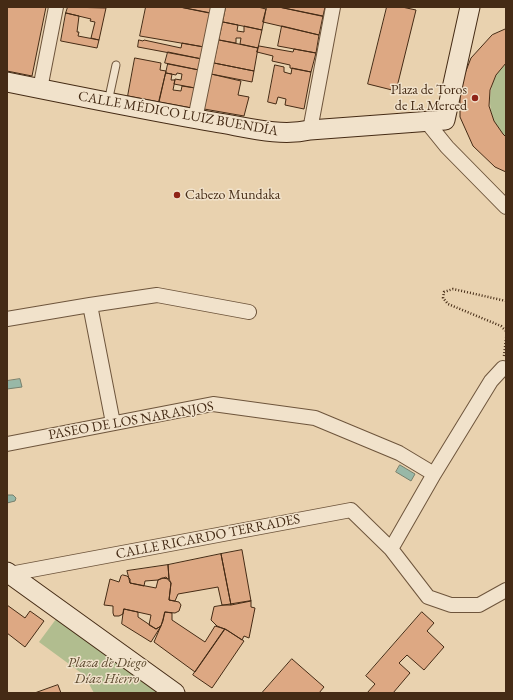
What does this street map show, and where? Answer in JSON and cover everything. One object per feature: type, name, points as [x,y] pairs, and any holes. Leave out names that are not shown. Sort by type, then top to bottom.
[{"type":"main road","name":"CALLE MÉDICO LUIZ BUENDÍA","points":[[7,82],[196,119],[280,133],[445,120],[470,7]]},
{"type":"main road","points":[[9,573],[175,693]]},
{"type":"street","points":[[40,89],[56,7]]},
{"type":"street","points":[[196,119],[218,7]]},
{"type":"street","points":[[310,130],[333,7]]},
{"type":"street","points":[[426,121],[447,147],[506,207]]},
{"type":"street","points":[[7,319],[90,304],[157,295],[249,312]]},
{"type":"street","points":[[90,304],[113,423]]},
{"type":"street","points":[[503,368],[491,381],[434,474],[391,549],[428,596],[451,605],[479,605],[506,590]]},
{"type":"street","name":"PASEO DE LOS NARANJOS","points":[[7,444],[213,404],[315,418],[399,453],[434,474]]},
{"type":"street","name":"CALLE RICARDO TERRADES","points":[[9,573],[351,510],[391,549]]},
{"type":"lane","points":[[108,102],[116,66]]},
{"type":"path","points":[[506,301],[452,289],[444,292],[443,298],[448,304],[500,326],[506,331]]},
{"type":"path","points":[[503,368],[506,338]]},
{"type":"green space","points":[[506,63],[506,137],[495,124],[490,108],[490,100],[493,83],[498,72]]},
{"type":"green space","name":"Plaza de Diego Díaz Hierro","points":[[62,611],[175,693],[94,693],[84,675],[39,642]]},
{"type":"shaded area","points":[[20,379],[22,387],[7,389],[7,381]]},
{"type":"shaded area","points":[[400,465],[415,474],[411,481],[396,472]]},
{"type":"shaded area","points":[[7,495],[13,495],[16,498],[15,501],[7,503]]},
{"type":"building","points":[[7,7],[46,7],[32,76],[7,71]]},
{"type":"building","points":[[68,7],[106,8],[99,40],[91,38],[95,22],[90,21],[91,19],[66,13]]},
{"type":"building","points":[[146,7],[180,7],[211,13],[204,47],[140,36]]},
{"type":"building","points":[[180,7],[212,7],[211,13]]},
{"type":"building","points":[[226,7],[258,7],[266,9],[262,30],[223,22]]},
{"type":"building","points":[[267,7],[279,7],[323,16],[319,35],[263,22]]},
{"type":"building","points":[[279,7],[325,7],[323,16]]},
{"type":"building","points":[[387,7],[402,7],[416,10],[396,91],[368,84]]},
{"type":"building","points":[[66,13],[79,16],[78,36],[99,40],[97,48],[61,41]]},
{"type":"building","points":[[223,22],[238,25],[237,31],[244,32],[244,26],[262,30],[258,48],[240,44],[241,38],[236,38],[236,43],[219,40]]},
{"type":"building","points":[[282,26],[319,35],[316,53],[278,46]]},
{"type":"building","name":"Plaza de Toros de La Merced","points":[[506,29],[506,63],[496,75],[490,90],[489,106],[494,121],[506,137],[506,172],[495,167],[473,146],[460,117],[460,86],[471,58],[492,35]]},
{"type":"building","points":[[139,40],[181,48],[182,43],[204,47],[202,59],[138,47]]},
{"type":"building","points":[[219,40],[258,48],[254,71],[214,63]]},
{"type":"building","points":[[259,46],[293,52],[294,49],[316,53],[311,72],[290,68],[290,65],[272,61],[273,56],[257,52]]},
{"type":"building","points":[[168,52],[202,59],[199,70],[165,63]]},
{"type":"building","points":[[135,58],[161,63],[160,70],[166,71],[159,102],[128,96]]},
{"type":"building","points":[[214,63],[254,71],[252,82],[211,74]]},
{"type":"building","points":[[168,64],[199,70],[195,88],[174,84],[175,79],[181,80],[182,74],[177,73],[176,75],[166,73]]},
{"type":"building","points":[[275,65],[284,67],[284,72],[291,74],[292,68],[311,72],[304,109],[285,105],[286,99],[278,97],[276,104],[268,102]]},
{"type":"building","points":[[166,73],[172,74],[171,80],[175,80],[173,90],[181,91],[182,86],[195,88],[192,108],[159,102]]},
{"type":"building","points":[[211,74],[241,81],[238,95],[249,97],[244,116],[204,109]]},
{"type":"building","points":[[242,550],[251,601],[231,605],[221,554]]},
{"type":"building","points":[[221,554],[231,605],[222,605],[218,587],[178,594],[175,601],[169,600],[171,583],[169,579],[168,565]]},
{"type":"building","points":[[168,565],[169,579],[162,578],[158,580],[145,581],[144,586],[130,583],[127,571]]},
{"type":"building","points":[[123,575],[130,579],[130,583],[156,588],[158,580],[166,577],[171,583],[169,600],[179,602],[181,605],[179,611],[175,613],[165,612],[161,626],[156,629],[149,625],[151,615],[124,609],[123,614],[114,616],[113,606],[104,605],[110,579],[119,582],[121,576]]},
{"type":"building","points":[[251,601],[251,607],[255,608],[249,638],[244,636],[242,640],[227,630],[217,626],[211,620],[214,607]]},
{"type":"building","points":[[7,605],[25,618],[30,611],[44,621],[25,647],[7,633]]},
{"type":"building","points":[[124,609],[138,612],[138,617],[156,629],[161,626],[151,642],[122,624]]},
{"type":"building","points":[[165,612],[172,613],[172,620],[205,642],[215,626],[225,629],[195,672],[154,642],[163,621]]},
{"type":"building","points":[[422,612],[434,623],[427,631],[444,647],[424,670],[407,655],[399,663],[410,673],[393,693],[367,693],[375,684],[366,676]]},
{"type":"building","points":[[225,629],[244,641],[212,688],[193,675]]},
{"type":"building","points":[[292,659],[324,687],[319,693],[262,693]]},
{"type":"building","points":[[58,685],[61,693],[35,693]]},
{"type":"place","name":"Plaza de Toros de La Merced","points":[[475,98]]},
{"type":"place","name":"Cabezo Mundaka","points":[[177,195]]}]
